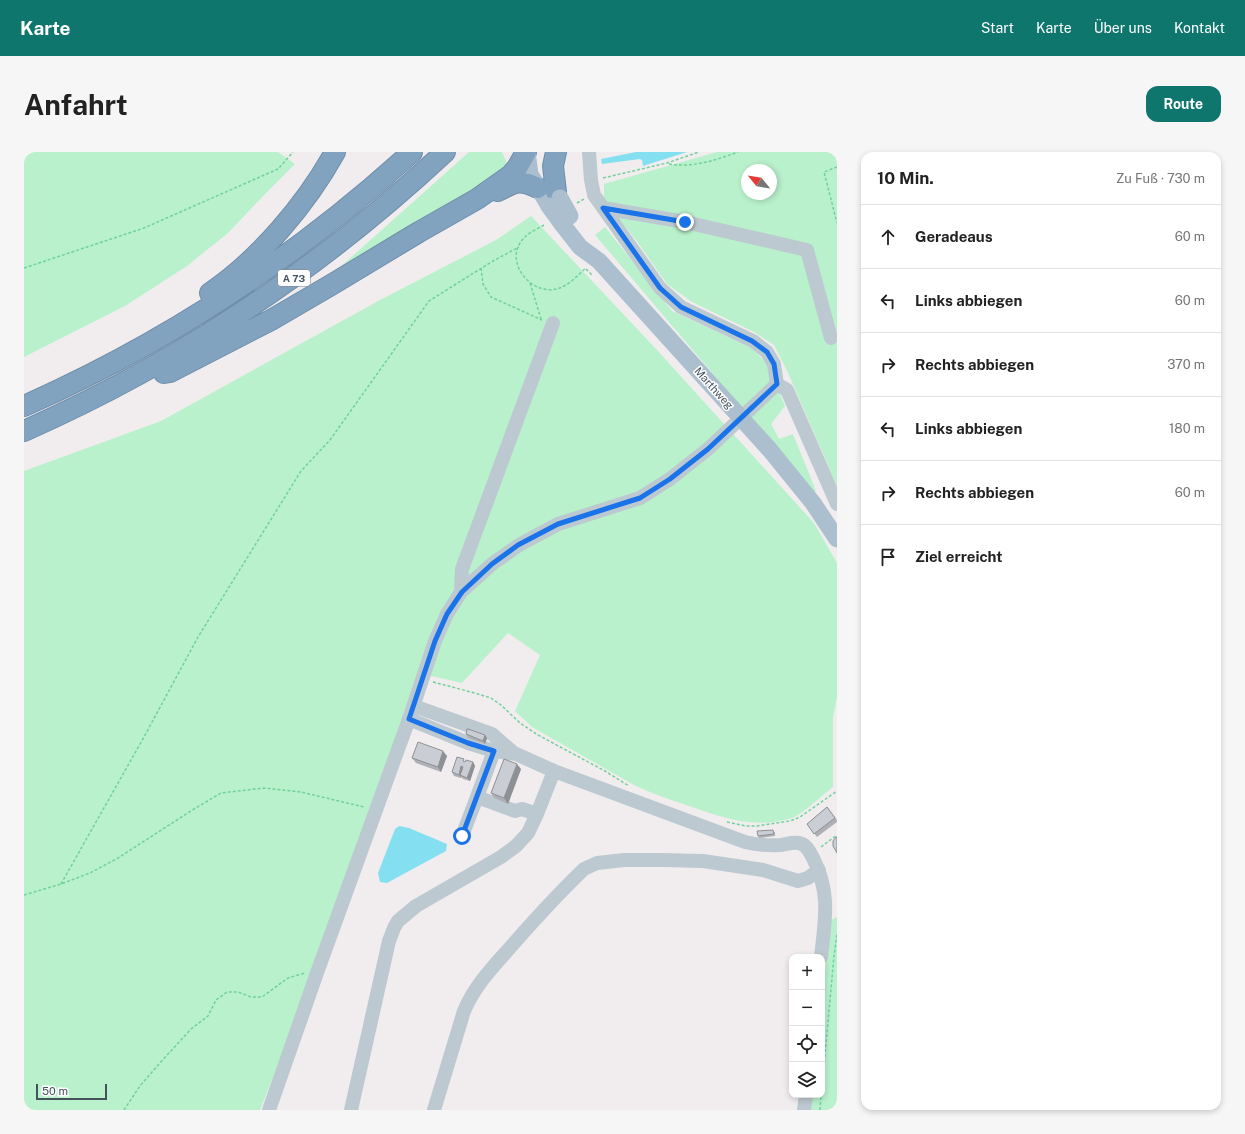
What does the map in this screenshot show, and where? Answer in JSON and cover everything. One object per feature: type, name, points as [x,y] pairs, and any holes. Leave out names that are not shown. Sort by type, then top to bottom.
[{"type":"highway","name":"A 73","points":[[150,343],[176,315],[215,290],[257,254],[296,209],[321,175],[335,152]]},
{"type":"highway","name":"A 73","points":[[24,406],[82,379],[150,343],[182,325],[230,294],[288,254],[338,216],[412,152]]},
{"type":"highway","name":"A 73","points":[[24,431],[50,420],[127,381],[208,335],[334,248],[375,215],[445,152]]},
{"type":"highway","points":[[478,199],[511,175],[527,152]]},
{"type":"highway","points":[[127,381],[170,372],[237,338],[478,199],[516,183],[527,183],[550,196],[556,152]]},
{"type":"main road","name":"Marthweg","points":[[527,152],[541,166],[550,196],[592,265],[741,417],[806,494],[837,539]]},
{"type":"street","points":[[589,152],[591,180],[594,195],[660,288],[681,307],[752,341],[767,352],[774,364],[777,384]]},
{"type":"street","points":[[603,208],[685,222],[807,250],[831,338]]},
{"type":"street","points":[[462,592],[462,569],[547,321]]},
{"type":"street","points":[[269,1110],[423,679],[435,641],[447,614],[462,592],[492,564],[518,545],[558,524],[640,498],[658,487],[692,463],[777,384]]},
{"type":"street","points":[[777,384],[787,390],[837,504]]},
{"type":"street","points":[[411,712],[468,743],[494,751],[516,754]]},
{"type":"street","points":[[411,712],[492,734],[516,754],[554,771],[744,842],[759,846],[801,843],[808,848],[819,870],[825,894],[826,909],[821,954]]},
{"type":"street","points":[[462,836],[494,751]]},
{"type":"street","points":[[351,1110],[389,941],[398,921],[416,906],[501,857],[516,846],[528,833],[554,771]]},
{"type":"street","points":[[477,797],[515,811],[522,808],[537,814]]},
{"type":"street","points":[[434,1110],[464,1011],[477,986],[524,932],[584,869],[597,863],[624,860],[703,861],[763,870],[798,881],[808,878],[819,870]]},
{"type":"street","points":[[804,1110],[806,1098]]},
{"type":"path","points":[[24,268],[144,228],[278,168],[292,152]]},
{"type":"path","points":[[591,180],[668,163],[699,152]]},
{"type":"path","points":[[668,163],[688,165],[717,159],[738,152]]},
{"type":"path","points":[[837,167],[824,172],[837,223]]},
{"type":"path","points":[[544,225],[523,238],[516,254],[518,269],[527,281],[538,287],[550,290],[564,287],[592,265]]},
{"type":"path","points":[[61,884],[144,737],[198,637],[301,471],[330,440],[429,301],[481,268],[519,247]]},
{"type":"path","points":[[481,268],[483,284],[491,298],[547,321]]},
{"type":"path","points":[[530,283],[547,321]]},
{"type":"path","points":[[423,679],[491,698],[501,705],[520,723],[538,735],[630,786]]},
{"type":"path","points":[[24,895],[61,884],[90,873],[118,858],[194,809],[222,794],[264,788],[301,792],[376,810]]},
{"type":"path","points":[[727,822],[746,826],[757,826],[790,820],[800,817],[837,792]]},
{"type":"path","points":[[811,854],[837,835]]},
{"type":"path","points":[[824,1062],[837,934]]},
{"type":"path","points":[[124,1110],[140,1086],[159,1064],[191,1029],[208,1016],[216,1000],[227,992],[238,992],[251,997],[262,997],[288,978],[318,970]]},
{"type":"path","points":[[820,1110],[821,1098]]},
{"type":"green space","points":[[24,152],[278,152],[295,164],[228,233],[187,266],[125,306],[24,357]]},
{"type":"green space","points":[[469,152],[502,152],[508,165],[478,189],[328,278]]},
{"type":"green space","points":[[717,152],[837,152],[837,486],[788,373],[774,345],[754,332],[692,302],[667,284],[636,240],[604,200],[604,184]]},
{"type":"green space","points":[[531,216],[657,350],[814,523],[837,563],[837,697],[833,717],[833,787],[796,816],[764,823],[725,818],[666,798],[634,785],[532,727],[515,711],[540,655],[508,633],[462,683],[418,673],[306,995],[260,1110],[24,1110],[24,471],[161,421],[380,300],[496,240]]},
{"type":"green space","points":[[605,227],[672,311],[750,347],[768,364],[785,406],[771,424],[779,439],[793,434],[816,491],[811,494],[736,401],[595,235]]},
{"type":"green space","points":[[837,917],[837,1110],[810,1110],[811,1098],[825,1098],[825,972],[831,920]]},
{"type":"water","points":[[636,152],[687,152],[643,166],[642,160],[640,159],[602,164],[601,159]]},
{"type":"water","points":[[399,826],[409,828],[447,844],[446,851],[387,883],[380,882],[378,873],[395,829]]},
{"type":"building","points":[[467,729],[485,735],[483,741],[466,734]]},
{"type":"building","points":[[418,742],[443,751],[438,767],[412,758]]},
{"type":"building","points":[[457,757],[464,759],[463,761],[465,762],[466,760],[473,762],[467,778],[460,775],[463,767],[461,766],[459,775],[452,772]]},
{"type":"building","points":[[504,759],[517,764],[504,798],[491,793]]},
{"type":"building","points":[[827,807],[835,818],[814,834],[807,824]]},
{"type":"building","points":[[773,830],[774,834],[758,836],[757,831]]},
{"type":"building","points":[[836,837],[837,853],[833,846],[833,841]]},
{"type":"route","points":[[462,836],[494,751],[468,743],[409,719],[435,641],[447,614],[462,592],[492,564],[518,545],[558,524],[640,498],[670,479],[708,449],[777,384],[774,364],[767,352],[752,341],[681,307],[660,288],[603,208],[685,222]]}]
